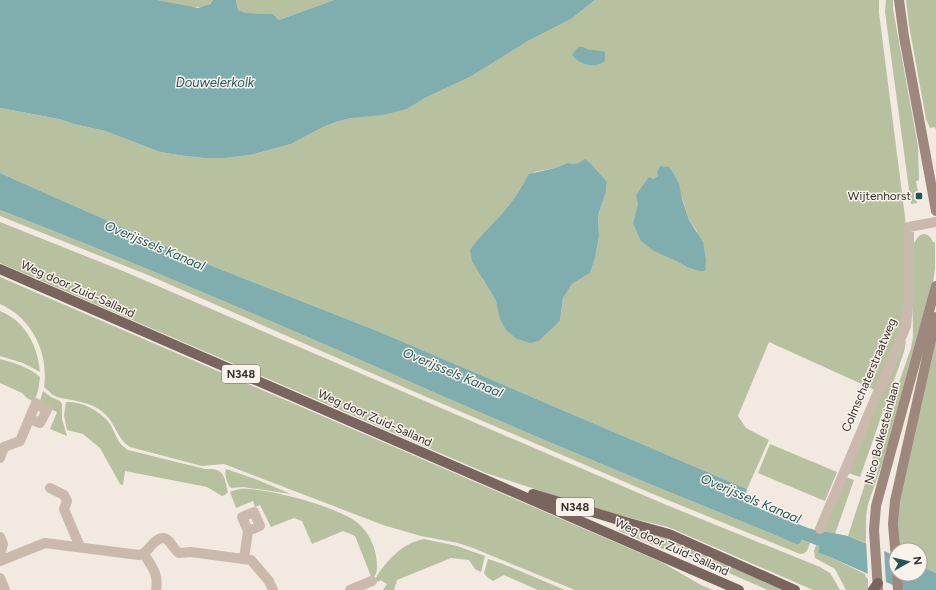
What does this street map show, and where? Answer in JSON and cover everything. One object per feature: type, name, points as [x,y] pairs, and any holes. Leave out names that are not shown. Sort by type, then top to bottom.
[{"type":"main road","name":"Weg door Zuid-Salland","points":[[0,269],[739,590]]},
{"type":"main road","name":"Weg door Zuid-Salland","points":[[481,479],[669,534],[795,590]]},
{"type":"street","points":[[899,0],[904,37],[936,211]]},
{"type":"street","name":"Colmschaterstraatweg","points":[[820,529],[906,326],[909,298],[909,227],[936,222]]},
{"type":"street","name":"Nico Bolkesteinlaan","points":[[876,588],[874,524],[876,506],[881,483],[936,286]]},
{"type":"street","name":"Nico Bolkesteinlaan","points":[[895,542],[895,501],[936,317]]},
{"type":"street","points":[[0,458],[2,446],[20,441],[36,404]]},
{"type":"street","points":[[50,488],[64,495],[67,501],[64,509],[80,547]]},
{"type":"street","points":[[244,559],[248,531]]},
{"type":"street","points":[[68,545],[74,532]]},
{"type":"street","points":[[0,537],[3,544],[0,555]]},
{"type":"street","points":[[0,561],[45,542],[138,555],[144,554],[154,542],[163,538],[169,540],[173,548],[179,553],[191,552],[251,560],[269,581],[273,590]]},
{"type":"street","points":[[144,554],[157,576],[158,582],[156,590]]},
{"type":"street","points":[[0,578],[5,590]]},
{"type":"street","points":[[350,590],[367,586]]},
{"type":"green space","points":[[157,0],[213,0],[202,7],[187,7]]},
{"type":"green space","points":[[236,0],[334,0],[279,20],[273,14],[247,13],[238,10]]},
{"type":"green space","points":[[595,0],[879,0],[879,13],[906,226],[906,290],[902,329],[875,390],[769,342],[738,416],[746,428],[769,440],[747,489],[380,332],[192,258],[0,173],[0,108],[59,119],[105,131],[160,152],[204,158],[225,158],[250,155],[291,144],[323,127],[336,122],[351,118],[407,109],[425,98],[470,77],[528,41],[571,19]],"holes":[[[567,163],[584,166],[599,174],[607,182],[606,192],[598,215],[599,236],[595,258],[590,273],[572,284],[563,298],[560,321],[539,341],[498,307],[482,278],[496,221],[534,172],[555,168]],[[658,176],[675,176],[689,220],[697,231],[687,267],[672,259],[633,223],[645,190],[653,179]]]},
{"type":"green space","points":[[886,0],[893,0],[893,9],[918,146],[919,180],[916,181],[918,193],[915,194],[917,203],[911,204],[885,12]]},
{"type":"green space","points":[[906,0],[936,0],[936,130],[935,127],[930,128],[926,119]]},
{"type":"green space","points":[[0,210],[183,284],[630,476],[798,545],[801,540],[810,543],[808,549],[806,552],[800,554],[653,494],[148,275],[0,216]]},
{"type":"green space","points":[[0,222],[123,271],[664,504],[820,567],[830,573],[840,590],[813,590],[668,527],[618,515],[486,473],[0,263]]},
{"type":"green space","points":[[923,234],[928,235],[933,242],[935,242],[935,268],[931,297],[885,456],[868,504],[866,516],[866,543],[848,536],[865,484],[864,483],[911,348],[913,337],[912,243],[914,243],[919,236]]},
{"type":"green space","points":[[0,277],[661,562],[701,585],[713,590],[575,590],[473,548],[458,543],[421,536],[383,525],[224,464],[202,466],[130,447],[120,436],[106,415],[96,407],[57,397],[44,387],[45,374],[41,349],[29,327],[21,318],[0,304]]},
{"type":"green space","points":[[0,311],[17,321],[29,336],[39,362],[40,372],[23,363],[0,356]]},
{"type":"green space","points":[[936,338],[936,573],[928,570],[928,542],[899,542],[899,500]]},
{"type":"green space","points":[[905,341],[904,352],[860,477],[848,473]]},
{"type":"green space","points":[[0,359],[26,368],[40,377],[38,391],[34,402],[22,393],[0,383]]},
{"type":"green space","points":[[43,391],[60,401],[62,404],[62,419],[67,436],[50,429],[57,412],[39,404]]},
{"type":"green space","points":[[66,402],[85,405],[102,415],[110,424],[119,441],[128,450],[205,469],[220,471],[224,477],[228,492],[222,496],[207,487],[125,471],[123,485],[120,484],[100,448],[83,434],[67,430],[64,415]]},
{"type":"green space","points":[[770,444],[837,472],[825,501],[758,473]]},
{"type":"green space","points":[[226,469],[258,480],[291,494],[243,487],[231,488],[226,479]]},
{"type":"green space","points":[[846,477],[854,480],[835,534],[823,532]]},
{"type":"green space","points":[[240,489],[266,491],[302,499],[336,511],[350,518],[359,524],[368,534],[375,552],[377,565],[376,574],[372,579],[355,536],[343,531],[312,544],[302,521],[294,518],[271,527],[260,505],[255,507],[253,501],[236,508],[230,492]]},
{"type":"green space","points":[[622,524],[664,538],[785,590],[768,590],[706,563],[665,550],[619,531]]},
{"type":"green space","points":[[424,539],[457,546],[485,556],[481,572],[475,569],[469,560],[451,558],[397,580],[394,590],[383,590],[387,584],[380,580],[379,582],[375,580],[384,566],[395,554],[409,544]]},
{"type":"green space","points":[[816,545],[819,546],[818,553],[830,557],[865,574],[868,579],[868,590],[846,590],[835,569],[815,558],[814,551]]},
{"type":"green space","points":[[488,559],[565,590],[538,590],[504,575],[493,581],[484,573]]},
{"type":"water","name":"Douwelerkolk","points":[[0,0],[157,0],[198,8],[210,4],[213,0],[236,0],[238,10],[247,13],[273,14],[279,20],[334,0],[595,0],[571,19],[528,41],[470,77],[425,98],[407,109],[382,115],[351,118],[336,122],[323,127],[291,144],[250,155],[225,158],[204,158],[160,152],[105,131],[59,119],[0,108]]},
{"type":"water","points":[[578,47],[605,52],[605,61],[596,65],[587,65],[579,61],[572,55]]},
{"type":"water","points":[[585,159],[607,182],[606,192],[598,215],[599,236],[595,258],[590,273],[572,284],[563,298],[560,321],[539,341],[530,343],[517,339],[506,330],[500,319],[496,301],[472,261],[470,250],[509,205],[529,174],[555,168],[567,163],[577,164]]},
{"type":"water","points":[[660,166],[669,167],[679,184],[689,220],[703,242],[706,261],[705,271],[699,271],[687,267],[654,251],[641,241],[633,223],[638,204],[636,195],[649,177],[653,179],[658,176],[657,173]]},
{"type":"water","name":"Overijssels Kanaal","points":[[0,173],[192,258],[380,332],[747,489],[744,502],[808,528],[848,536],[888,553],[888,582],[928,582],[928,570],[936,573],[936,590],[904,590],[818,553],[819,546],[802,540],[798,545],[630,476],[183,284],[0,210]]},
{"type":"pier","points":[[866,541],[884,549],[886,585],[868,577]]},
{"type":"place","name":"Wijtenhorst","points":[[919,196]]}]
